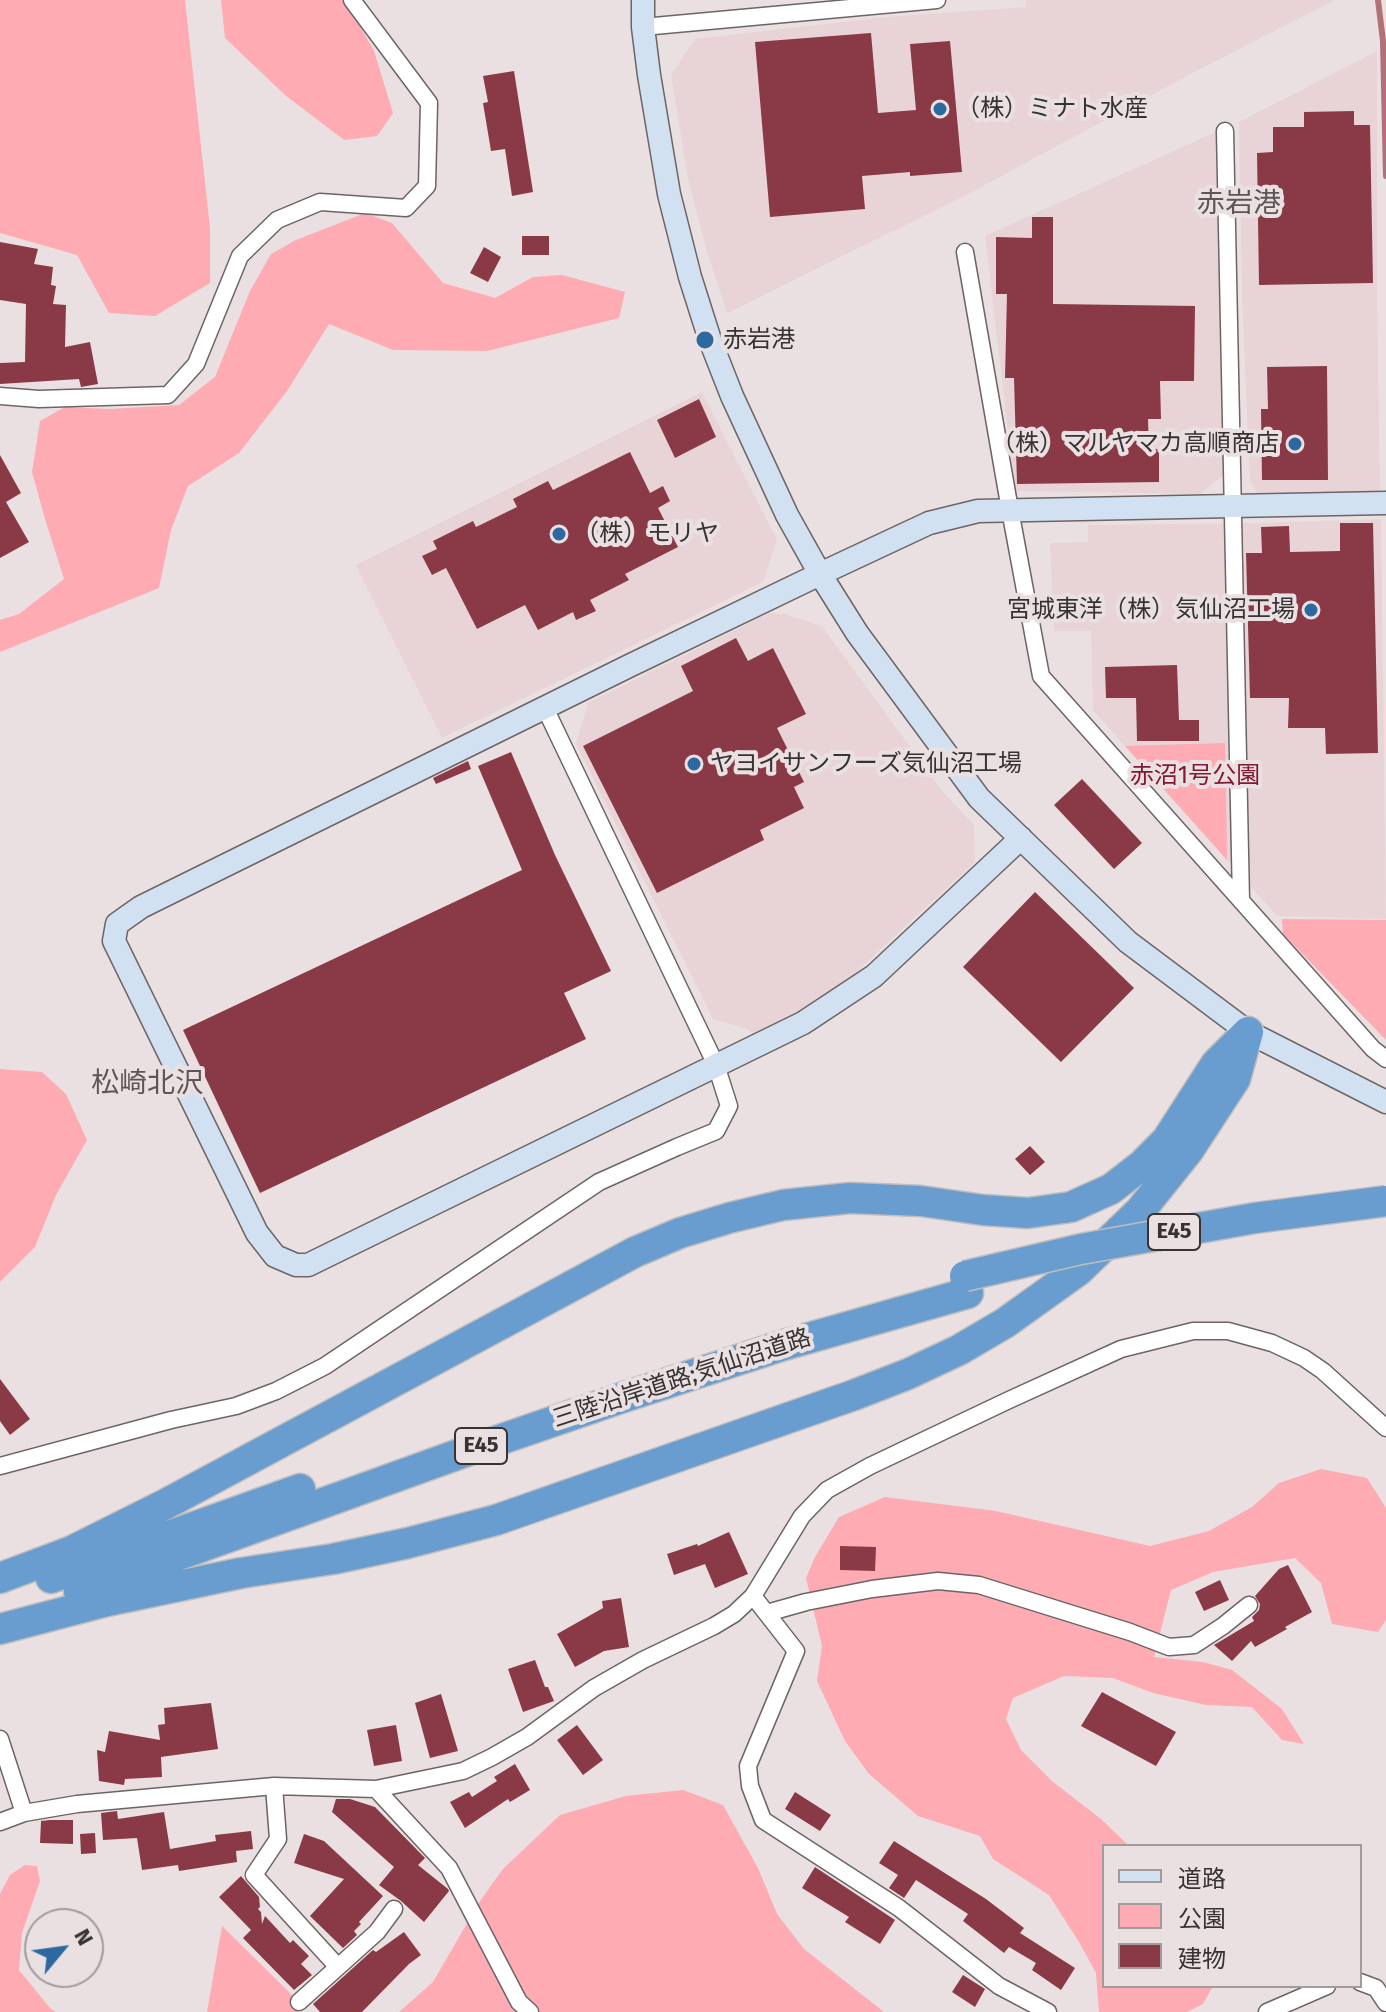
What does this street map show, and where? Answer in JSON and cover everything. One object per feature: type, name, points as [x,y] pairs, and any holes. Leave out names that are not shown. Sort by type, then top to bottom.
[{"type":"highway","points":[[0,1578],[72,1551],[164,1505],[635,1252],[680,1233],[783,1205],[850,1198],[921,1201],[1028,1213],[1071,1207],[1111,1189],[1142,1165],[1167,1140],[1216,1064],[1248,1032]]},
{"type":"highway","points":[[0,1629],[107,1601],[241,1573],[333,1559],[496,1520],[854,1395],[959,1350],[1005,1323],[1079,1270],[1140,1211],[1188,1151],[1235,1079],[1248,1032]]},
{"type":"highway","name":"三陸沿岸道路;気仙沼道路","points":[[0,1619],[621,1398],[1081,1249],[1255,1218],[1386,1201]]},
{"type":"highway","name":"三陸沿岸道路;気仙沼道路","points":[[0,1595],[466,1430],[673,1360],[845,1307],[1260,1236],[1386,1220]]},
{"type":"street","points":[[0,396],[39,399],[168,395],[196,364],[240,256],[277,220],[320,202],[406,208],[427,186],[429,103],[352,0]]},
{"type":"street","points":[[643,0],[643,27],[655,117],[669,194],[710,340],[787,515],[857,633],[979,798],[1128,942],[1248,1032],[1386,1102]]},
{"type":"street","points":[[643,27],[937,0]]},
{"type":"street","points":[[1225,131],[1241,901]]},
{"type":"street","points":[[965,252],[1041,676],[1373,1049],[1386,1059]]},
{"type":"street","points":[[1021,838],[874,976],[803,1023],[308,1265],[296,1265],[275,1256],[257,1233],[114,941],[117,924],[141,907],[929,523],[978,511],[1381,503]]},
{"type":"street","points":[[0,1466],[171,1420],[236,1406],[276,1391],[325,1366],[599,1182],[716,1131],[729,1106],[716,1065],[545,708]]},
{"type":"street","points":[[0,1822],[24,1813],[77,1804],[274,1786],[376,1789],[463,1771],[527,1737],[594,1688],[734,1614],[753,1596],[802,1516],[827,1490],[870,1466],[1121,1349],[1193,1331],[1228,1331],[1272,1343],[1323,1371],[1386,1428]]},
{"type":"street","points":[[767,1613],[859,1592],[938,1581],[979,1585],[1169,1647],[1194,1645],[1249,1605]]},
{"type":"street","points":[[753,1596],[796,1651],[748,1766],[750,1786],[763,1820],[899,1908],[999,1986],[1048,2012]]},
{"type":"street","points":[[0,1739],[24,1813]]},
{"type":"street","points":[[274,1786],[278,1839],[254,1875],[337,1966]]},
{"type":"street","points":[[376,1789],[449,1868],[519,2002],[530,2012]]},
{"type":"street","points":[[299,2002],[377,1932],[394,1909]]},
{"type":"street","points":[[1362,1983],[1376,1988],[1386,2003]]},
{"type":"street","points":[[1267,2012],[1322,1988]]},
{"type":"shaded area","points":[[1026,0],[1335,0],[968,194],[727,313],[688,179],[671,75],[695,39],[886,17],[1026,7]]},
{"type":"shaded area","points":[[1377,51],[1380,494],[1260,499],[1250,481],[1239,122]]},
{"type":"shaded area","points":[[1216,132],[1226,473],[1200,494],[1015,491],[985,236]]},
{"type":"shaded area","points":[[702,392],[777,540],[763,582],[442,738],[356,565]]},
{"type":"shaded area","points":[[1381,519],[1386,919],[1277,916],[1093,710],[1091,631],[1054,631],[1050,543],[1088,542],[1088,525]]},
{"type":"shaded area","points":[[769,613],[785,614],[822,626],[943,792],[974,825],[975,862],[854,974],[783,1022],[753,1035],[748,1029],[713,1019],[576,744],[588,703]]},
{"type":"green space","points":[[0,0],[185,0],[210,228],[210,283],[155,316],[109,313],[77,255],[0,233]]},
{"type":"green space","points":[[221,0],[345,0],[374,51],[393,113],[377,136],[344,140],[285,95],[225,38]]},
{"type":"green space","points":[[365,213],[392,223],[443,283],[495,298],[533,277],[562,275],[625,292],[619,318],[487,351],[393,350],[329,324],[287,391],[239,453],[188,486],[171,530],[159,588],[0,652],[0,620],[19,614],[64,579],[32,472],[40,421],[65,407],[110,409],[179,405],[215,377],[250,291],[271,254],[296,240]]},
{"type":"green space","name":"赤沼1号公園","points":[[1225,743],[1227,860],[1125,746]]},
{"type":"green space","points":[[1282,919],[1386,920],[1386,1040],[1283,934]]},
{"type":"green space","points":[[0,1069],[42,1072],[66,1094],[87,1140],[56,1195],[35,1247],[0,1282]]},
{"type":"green space","points":[[1321,1469],[1367,1478],[1386,1508],[1386,1620],[1378,1632],[1332,1624],[1321,1583],[1295,1558],[1213,1572],[1171,1590],[1154,1657],[1203,1662],[1232,1670],[1282,1709],[1304,1744],[1282,1740],[1252,1707],[1206,1705],[1153,1693],[1113,1678],[1064,1676],[1013,1698],[1006,1719],[1021,1750],[1053,1782],[1101,1819],[1127,1844],[1102,1844],[1102,1988],[1212,1988],[1203,2004],[1187,2012],[1099,2012],[1096,1973],[1049,1895],[993,1859],[980,1836],[918,1816],[869,1774],[845,1741],[817,1681],[822,1646],[806,1578],[839,1517],[885,1497],[996,1511],[1150,1546],[1209,1531],[1252,1507],[1279,1483]]},
{"type":"green space","points":[[683,1790],[723,1805],[758,1868],[777,1914],[804,1949],[884,2012],[399,2012],[433,1982],[480,1901],[503,1869],[560,1815],[626,1796]]},
{"type":"green space","points":[[25,1865],[37,1866],[40,1881],[31,1908],[24,1908],[19,1970],[24,1976],[24,1988],[34,1988],[56,2012],[0,2012],[0,1894],[10,1875]]},
{"type":"green space","points":[[222,1926],[296,1999],[297,2012],[207,2012]]},
{"type":"building","points":[[871,33],[878,113],[916,110],[910,44],[950,41],[962,172],[862,176],[865,209],[770,217],[755,42]]},
{"type":"building","points":[[514,71],[533,192],[512,196],[505,149],[491,151],[483,103],[488,102],[483,76]]},
{"type":"building","points":[[1354,111],[1354,125],[1370,125],[1373,283],[1259,285],[1257,153],[1273,152],[1273,127],[1304,127],[1304,112]]},
{"type":"building","points":[[1032,217],[1053,217],[1053,304],[1195,306],[1194,381],[1160,381],[1161,419],[1148,419],[1149,449],[1159,449],[1159,482],[1017,484],[1014,378],[1005,378],[1007,294],[996,294],[996,237],[1032,238]]},
{"type":"building","points":[[522,236],[549,236],[549,255],[522,255]]},
{"type":"building","points":[[0,242],[38,249],[34,264],[53,267],[51,285],[56,286],[53,304],[66,305],[65,347],[90,342],[98,384],[81,387],[79,379],[0,384],[0,363],[25,362],[26,304],[0,300]]},
{"type":"building","points":[[484,247],[501,257],[488,282],[470,273]]},
{"type":"building","name":"（株）マルヤマカ高順商店","points":[[1327,366],[1328,480],[1262,480],[1261,409],[1268,409],[1267,367]]},
{"type":"building","points":[[699,399],[716,437],[675,458],[657,420]]},
{"type":"building","name":"（株）モリヤ","points":[[630,452],[650,493],[663,486],[670,501],[658,508],[678,547],[625,574],[629,580],[590,600],[596,611],[576,620],[573,612],[538,630],[525,605],[477,629],[446,568],[432,575],[422,556],[437,549],[433,541],[473,521],[476,527],[517,507],[513,499],[548,481],[553,490]]},
{"type":"building","points":[[0,455],[21,493],[6,502],[29,542],[0,558]]},
{"type":"building","name":"宮城東洋（株）気仙沼工場","points":[[1340,523],[1373,523],[1378,753],[1326,754],[1325,728],[1288,728],[1289,698],[1250,698],[1246,553],[1262,553],[1261,527],[1289,526],[1290,552],[1340,551]]},
{"type":"building","name":"ヤヨイサンフーズ気仙沼工場","points":[[736,638],[748,661],[773,648],[806,714],[777,728],[804,782],[794,787],[804,808],[760,830],[764,840],[657,893],[583,746],[693,691],[681,666]]},
{"type":"building","points":[[1177,665],[1179,720],[1199,720],[1199,741],[1137,741],[1136,698],[1106,698],[1105,667]]},
{"type":"building","points":[[511,752],[555,855],[611,971],[564,993],[586,1039],[260,1193],[183,1030],[522,870],[478,766]]},
{"type":"building","points":[[468,761],[471,769],[436,784],[433,778]]},
{"type":"building","points":[[1082,779],[1142,843],[1114,869],[1054,805]]},
{"type":"building","points":[[1035,892],[1134,988],[1061,1062],[963,967]]},
{"type":"building","points":[[1030,1146],[1045,1162],[1030,1175],[1015,1159]]},
{"type":"building","points":[[0,1379],[30,1419],[10,1435],[0,1421]]},
{"type":"building","points":[[729,1532],[748,1574],[715,1588],[705,1564],[674,1575],[667,1554],[698,1546]]},
{"type":"building","points":[[840,1546],[876,1547],[875,1571],[840,1570]]},
{"type":"building","points":[[1288,1565],[1312,1612],[1255,1647],[1251,1641],[1232,1661],[1214,1645],[1254,1621],[1252,1617],[1260,1604],[1255,1596],[1279,1569]]},
{"type":"building","points":[[1220,1580],[1229,1600],[1204,1611],[1195,1592]]},
{"type":"building","points":[[621,1598],[629,1647],[604,1651],[575,1667],[557,1634],[603,1608],[602,1601]]},
{"type":"building","points":[[535,1660],[554,1701],[523,1712],[508,1669]]},
{"type":"building","points":[[1102,1692],[1176,1732],[1156,1766],[1081,1726]]},
{"type":"building","points":[[441,1694],[458,1751],[430,1758],[415,1703]]},
{"type":"building","points":[[211,1703],[218,1749],[161,1757],[162,1777],[125,1779],[124,1785],[99,1781],[97,1750],[105,1752],[109,1731],[160,1740],[158,1725],[165,1724],[164,1708]]},
{"type":"building","points":[[396,1725],[402,1761],[374,1766],[367,1730]]},
{"type":"building","points":[[577,1725],[603,1760],[583,1775],[557,1740]]},
{"type":"building","points":[[515,1764],[530,1790],[510,1802],[508,1799],[465,1828],[450,1802],[469,1792],[472,1797],[497,1781],[494,1777]]},
{"type":"building","points":[[795,1792],[831,1815],[820,1831],[785,1809]]},
{"type":"building","points":[[336,1799],[350,1799],[375,1807],[425,1858],[418,1865],[448,1889],[424,1922],[379,1885],[394,1867],[332,1812]]},
{"type":"building","points":[[117,1811],[118,1819],[164,1812],[170,1849],[216,1841],[215,1835],[251,1831],[253,1849],[236,1851],[237,1862],[179,1871],[178,1865],[142,1870],[137,1838],[103,1840],[101,1813]]},
{"type":"building","points":[[73,1820],[73,1844],[40,1843],[41,1821]]},
{"type":"building","points":[[95,1833],[96,1853],[81,1854],[80,1834]]},
{"type":"building","points":[[304,1834],[324,1841],[383,1896],[359,1922],[361,1924],[354,1931],[357,1935],[343,1948],[310,1916],[344,1879],[294,1863]]},
{"type":"building","points":[[894,1841],[986,1899],[1024,1928],[1020,1933],[1075,1968],[1061,1990],[1032,1970],[1036,1963],[1009,1947],[1004,1953],[963,1921],[968,1914],[916,1880],[904,1898],[889,1888],[898,1875],[879,1863]]},
{"type":"building","points":[[815,1867],[895,1920],[880,1944],[845,1922],[849,1917],[802,1888]]},
{"type":"building","points":[[241,1876],[259,1897],[262,1924],[265,1916],[290,1943],[293,1940],[309,1956],[301,1964],[312,1975],[294,1990],[243,1938],[251,1930],[219,1897]]},
{"type":"building","points":[[404,1932],[421,1955],[362,2012],[320,2012],[313,2004],[373,1950],[376,1952]]},
{"type":"building","points":[[963,1975],[985,1989],[975,2007],[952,1992]]},
{"type":"waterway","points":[[1378,0],[1383,41],[1386,176]]},
{"type":"place","name":"（株）ミナト水産","points":[[940,109]]},
{"type":"place","name":"赤岩港","points":[[705,340]]},
{"type":"place","name":"（株）マルヤマカ高順商店","points":[[1295,444]]},
{"type":"place","name":"（株）モリヤ","points":[[559,534]]},
{"type":"place","name":"宮城東洋（株）気仙沼工場","points":[[1311,610]]},
{"type":"place","name":"ヤヨイサンフーズ気仙沼工場","points":[[694,764]]},
{"type":"district","name":"赤岩港","points":[[1239,204]]},
{"type":"district","name":"松崎北沢","points":[[147,1084]]}]
